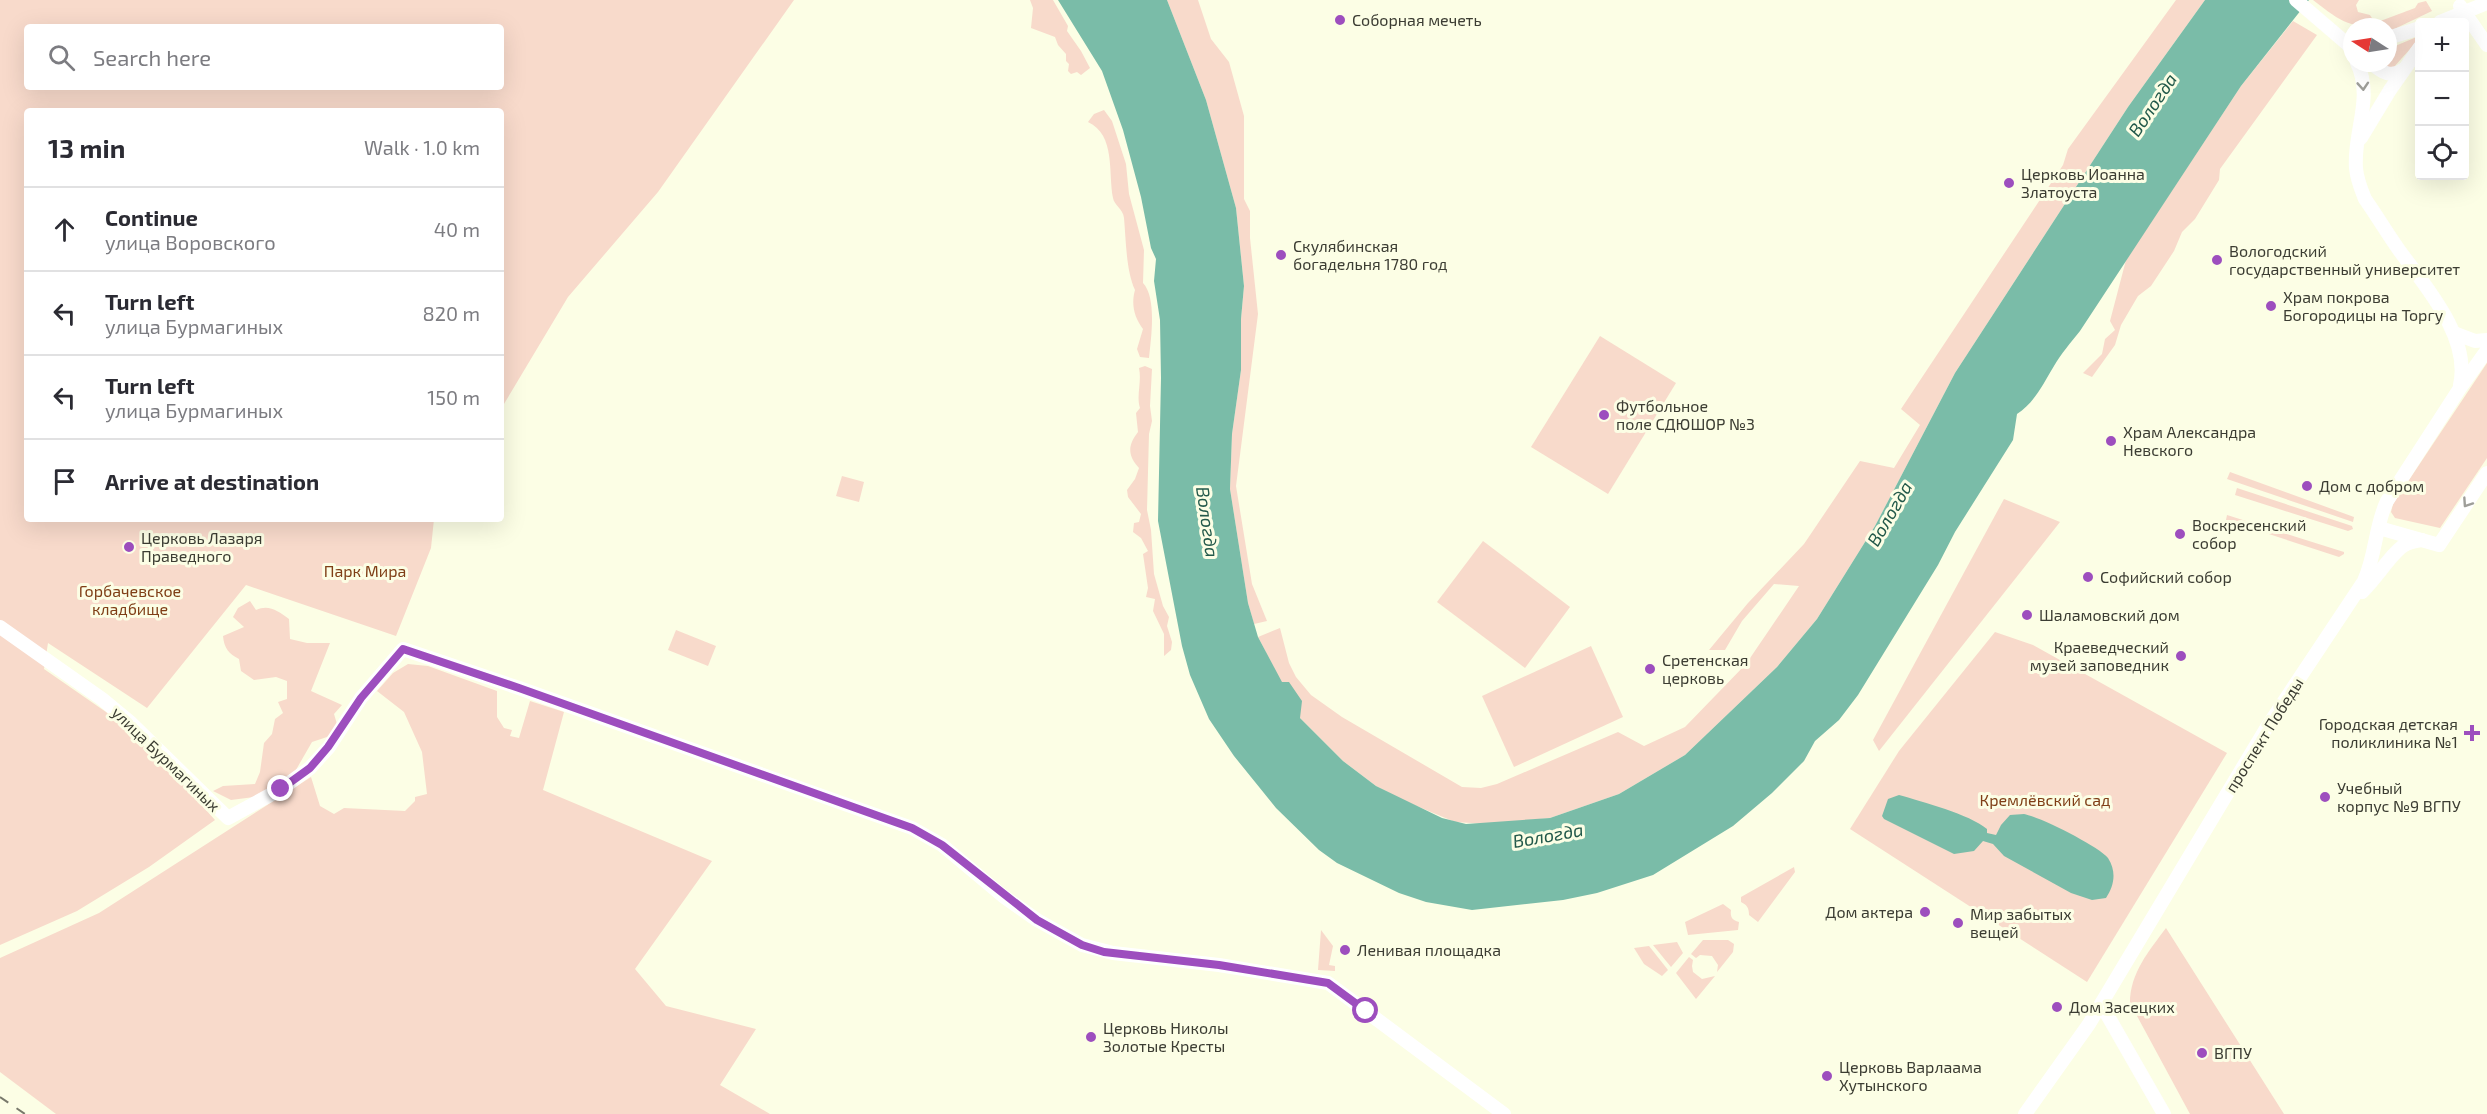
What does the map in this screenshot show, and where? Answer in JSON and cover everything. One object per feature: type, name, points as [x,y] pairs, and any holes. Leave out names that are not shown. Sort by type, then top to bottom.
[{"type":"street","points":[[2443,18],[2465,6],[2486,2]]},
{"type":"street","points":[[2302,5],[2343,40]]},
{"type":"street","points":[[2302,5],[2343,32]]},
{"type":"street","points":[[2465,6],[2487,45]]},
{"type":"street","points":[[2321,21],[2343,47]]},
{"type":"street","points":[[2336,27],[2343,30]]},
{"type":"street","points":[[2397,35],[2415,30]]},
{"type":"street","points":[[2359,143],[2398,72],[2415,53]]},
{"type":"street","points":[[2360,72],[2364,85],[2359,143],[2355,158],[2356,176],[2365,199],[2436,301],[2454,333],[2462,361],[2460,388]]},
{"type":"street","points":[[2454,333],[2475,341],[2487,340]]},
{"type":"street","name":"проспект Победы","points":[[2025,1114],[2101,1004],[2267,727],[2351,601],[2369,569],[2381,515],[2393,492],[2487,350]]},
{"type":"street","points":[[2379,528],[2439,545],[2487,474]]},
{"type":"street","points":[[2351,601],[2369,585],[2398,550],[2406,544],[2422,540]]},
{"type":"street","name":"улица Бурмагиных","points":[[0,627],[102,699],[131,723],[228,818],[281,789],[310,768],[328,747],[361,698],[403,649],[912,828],[949,851],[1003,896],[1037,920],[1082,945],[1104,952],[1219,965],[1328,983],[1504,1114]]},
{"type":"street","points":[[2101,1004],[2164,1114]]},
{"type":"green space","points":[[0,0],[794,0],[658,192],[568,297],[504,404],[504,108],[24,108],[24,522],[434,522],[431,548],[396,636],[246,585],[147,708],[48,643],[44,669],[106,712],[168,768],[215,820],[149,867],[77,911],[0,945]]},
{"type":"green space","points":[[1030,0],[1053,0],[1068,26],[1067,31],[1090,68],[1081,75],[1077,72],[1071,74],[1068,71],[1069,64],[1066,61],[1066,54],[1058,45],[1055,37],[1031,28],[1033,8]]},
{"type":"green space","points":[[1167,0],[1198,0],[1211,39],[1229,62],[1244,116],[1244,199],[1250,211],[1250,238],[1258,314],[1236,486],[1252,584],[1267,621],[1254,624],[1248,603],[1230,489],[1232,434],[1241,370],[1241,319],[1244,286],[1236,208],[1206,100]]},
{"type":"green space","points":[[2176,0],[2205,0],[2128,107],[1955,373],[1875,526],[1817,619],[1777,667],[1685,755],[1619,794],[1550,818],[1488,824],[1455,822],[1376,786],[1343,761],[1300,718],[1258,637],[1280,628],[1289,663],[1296,677],[1311,695],[1342,717],[1462,787],[1481,788],[1497,784],[1618,732],[1644,746],[1685,727],[1746,664],[1799,586],[1774,584],[1742,621],[1725,650],[1709,650],[1748,603],[1804,544],[1860,461],[1894,468],[1920,425],[1901,409],[2063,165],[2068,149]]},
{"type":"green space","points":[[2313,0],[2359,0],[2356,5],[2358,12],[2370,15],[2372,18],[2343,18],[2343,20]]},
{"type":"green space","points":[[2426,1],[2432,11],[2397,28],[2397,18],[2388,18],[2415,8],[2418,3]]},
{"type":"green space","points":[[2293,21],[2317,35],[2220,169],[2219,180],[2195,219],[2182,232],[2174,251],[2151,286],[2138,296],[2121,325],[2115,345],[2092,377],[2083,373],[2102,354],[2105,339],[2115,330],[2110,321],[2126,260],[2241,86]]},
{"type":"green space","points":[[2415,38],[2415,43],[2397,64],[2397,45]]},
{"type":"green space","points":[[1104,110],[1112,121],[1126,164],[1129,194],[1144,250],[1143,283],[1152,308],[1149,358],[1140,357],[1137,349],[1143,329],[1134,310],[1135,290],[1128,265],[1124,218],[1113,198],[1107,145],[1097,128],[1088,122],[1094,114]]},
{"type":"green space","name":"Футбольное поле СДЮШОР №3","points":[[1600,336],[1676,383],[1608,494],[1531,447]]},
{"type":"green space","points":[[2487,363],[2487,458],[2440,528],[2395,518],[2391,512],[2393,504]]},
{"type":"green space","points":[[1145,366],[1152,369],[1150,406],[1152,421],[1149,434],[1147,510],[1151,530],[1154,574],[1163,606],[1169,617],[1167,626],[1172,642],[1171,650],[1164,656],[1164,634],[1153,611],[1155,599],[1146,597],[1148,588],[1143,554],[1148,551],[1141,538],[1133,532],[1134,523],[1139,522],[1141,514],[1128,497],[1127,490],[1139,468],[1132,459],[1130,450],[1132,441],[1138,432],[1136,413],[1140,408],[1139,368]]},
{"type":"green space","points":[[2230,472],[2354,517],[2353,522],[2227,479]]},
{"type":"green space","points":[[842,476],[864,482],[859,502],[836,496]]},
{"type":"green space","points":[[2237,488],[2352,526],[2353,529],[2348,531],[2235,495]]},
{"type":"green space","points":[[2004,499],[2060,522],[1879,751],[1873,740]]},
{"type":"green space","points":[[2227,515],[2344,552],[2344,554],[2339,557],[2226,520]]},
{"type":"green space","points":[[1483,541],[1570,607],[1525,668],[1437,602]]},
{"type":"green space","points":[[250,601],[256,610],[269,608],[289,619],[290,639],[307,643],[330,643],[311,691],[342,705],[334,714],[337,724],[330,736],[312,742],[293,775],[254,797],[231,800],[213,791],[223,786],[255,784],[260,772],[264,743],[272,734],[275,719],[283,713],[278,702],[287,699],[287,681],[276,677],[254,680],[241,671],[239,659],[226,647],[223,636],[244,627],[233,617],[238,608]]},
{"type":"green space","points":[[676,630],[716,646],[708,666],[668,650]]},
{"type":"green space","name":"Кремлёвский сад","points":[[1995,632],[2033,645],[2227,753],[2087,982],[1850,829],[1899,751]]},
{"type":"green space","points":[[1591,646],[1623,717],[1514,767],[1482,696]]},
{"type":"green space","points":[[408,664],[428,666],[497,691],[497,717],[504,728],[512,730],[510,736],[519,738],[530,701],[564,712],[543,790],[712,861],[635,969],[666,1006],[756,1029],[720,1085],[770,1114],[56,1114],[0,1072],[0,958],[99,913],[311,777],[320,806],[334,814],[344,808],[405,811],[415,801],[415,797],[427,794],[422,752],[404,712],[377,691],[393,673]]},
{"type":"green space","points":[[1794,867],[1795,872],[1758,922],[1749,915],[1749,910],[1741,902],[1741,897]]},
{"type":"green space","points":[[1723,904],[1731,910],[1733,919],[1739,922],[1738,930],[1688,935],[1685,922]]},
{"type":"green space","name":"ВГПУ","points":[[2166,928],[2284,1114],[2190,1114],[2130,1003],[2137,972]]},
{"type":"green space","points":[[1321,930],[1333,946],[1329,965],[1335,966],[1335,971],[1318,970]]},
{"type":"green space","points":[[1703,940],[1728,940],[1734,944],[1733,952],[1717,972],[1718,965],[1712,956],[1700,955],[1696,958],[1691,954]]},
{"type":"green space","points":[[1677,942],[1683,953],[1671,967],[1653,945]]},
{"type":"green space","points":[[1649,946],[1668,970],[1662,976],[1644,964],[1634,948]]},
{"type":"green space","points":[[1689,957],[1693,960],[1693,972],[1702,979],[1715,976],[1696,999],[1676,973]]},
{"type":"water","name":"Вологда","points":[[1058,0],[1167,0],[1206,100],[1236,208],[1244,286],[1241,319],[1241,370],[1232,434],[1230,489],[1248,603],[1258,637],[1282,682],[1289,682],[1302,701],[1300,718],[1343,761],[1376,786],[1442,818],[1466,824],[1550,818],[1619,794],[1685,755],[1777,667],[1817,619],[1875,526],[1955,373],[2128,107],[2205,0],[2309,0],[2241,86],[2080,331],[2034,398],[2017,414],[2013,440],[1955,532],[1938,565],[1858,695],[1839,720],[1815,741],[1804,761],[1772,793],[1733,826],[1653,875],[1597,893],[1563,900],[1472,910],[1426,902],[1399,893],[1337,863],[1319,850],[1276,808],[1234,756],[1209,719],[1190,675],[1182,646],[1158,521],[1161,378],[1160,320],[1154,281],[1156,259],[1151,248],[1141,197],[1123,130],[1102,71]]},
{"type":"water","points":[[1899,795],[1958,813],[1987,829],[1987,833],[1996,835],[2010,815],[2024,814],[2042,820],[2081,840],[2108,858],[2113,868],[2111,889],[2106,898],[2092,900],[2071,893],[2004,856],[1993,844],[1983,841],[1974,851],[1954,854],[1884,819],[1882,816],[1888,799]]},
{"type":"railway","points":[[0,1097],[25,1114]]},
{"type":"place","name":"Соборная мечеть","points":[[1340,20]]},
{"type":"place","name":"Церковь Иоанна Златоуста","points":[[2009,183]]},
{"type":"place","name":"Скулябинская богадельня 1780 год","points":[[1281,255]]},
{"type":"place","name":"Вологодский государственный университет","points":[[2217,260]]},
{"type":"place","name":"Храм покрова Богородицы на Торгу","points":[[2271,306]]},
{"type":"place","name":"Футбольное поле СДЮШОР №3","points":[[1604,415]]},
{"type":"place","name":"Храм Александра Невского","points":[[2111,441]]},
{"type":"place","name":"Дом с добром","points":[[2307,486]]},
{"type":"place","name":"Воскресенский собор","points":[[2180,534]]},
{"type":"place","name":"Церковь Лазаря Праведного","points":[[129,547]]},
{"type":"place","name":"Софийский собор","points":[[2088,577]]},
{"type":"place","name":"Шаламовский дом","points":[[2027,615]]},
{"type":"place","name":"Краеведческий музей заповедник","points":[[2181,656]]},
{"type":"place","name":"Сретенская церковь","points":[[1650,669]]},
{"type":"place","name":"Городская детская поликлиника №1","points":[[2472,733]]},
{"type":"place","name":"Учебный корпус №9 ВГПУ","points":[[2325,797]]},
{"type":"place","name":"Дом актера","points":[[1925,912]]},
{"type":"place","name":"Мир забытых вещей","points":[[1958,923]]},
{"type":"place","name":"Ленивая площадка","points":[[1345,950]]},
{"type":"place","name":"Дом Засецких","points":[[2057,1007]]},
{"type":"place","name":"Церковь Николы Золотые Кресты","points":[[1091,1037]]},
{"type":"place","name":"ВГПУ","points":[[2202,1053]]},
{"type":"place","name":"Церковь Варлаама Хутынского","points":[[1827,1076]]},
{"type":"route","points":[[281,789],[310,768],[328,747],[361,698],[403,649],[912,828],[957,856],[979,877],[1037,920],[1082,945],[1104,952],[1219,965],[1328,983],[1366,1011]]},
{"type":"park label","name":"Парк Мира","points":[[365,571]]},
{"type":"park label","name":"Горбачевское кладбище","points":[[130,600]]}]
